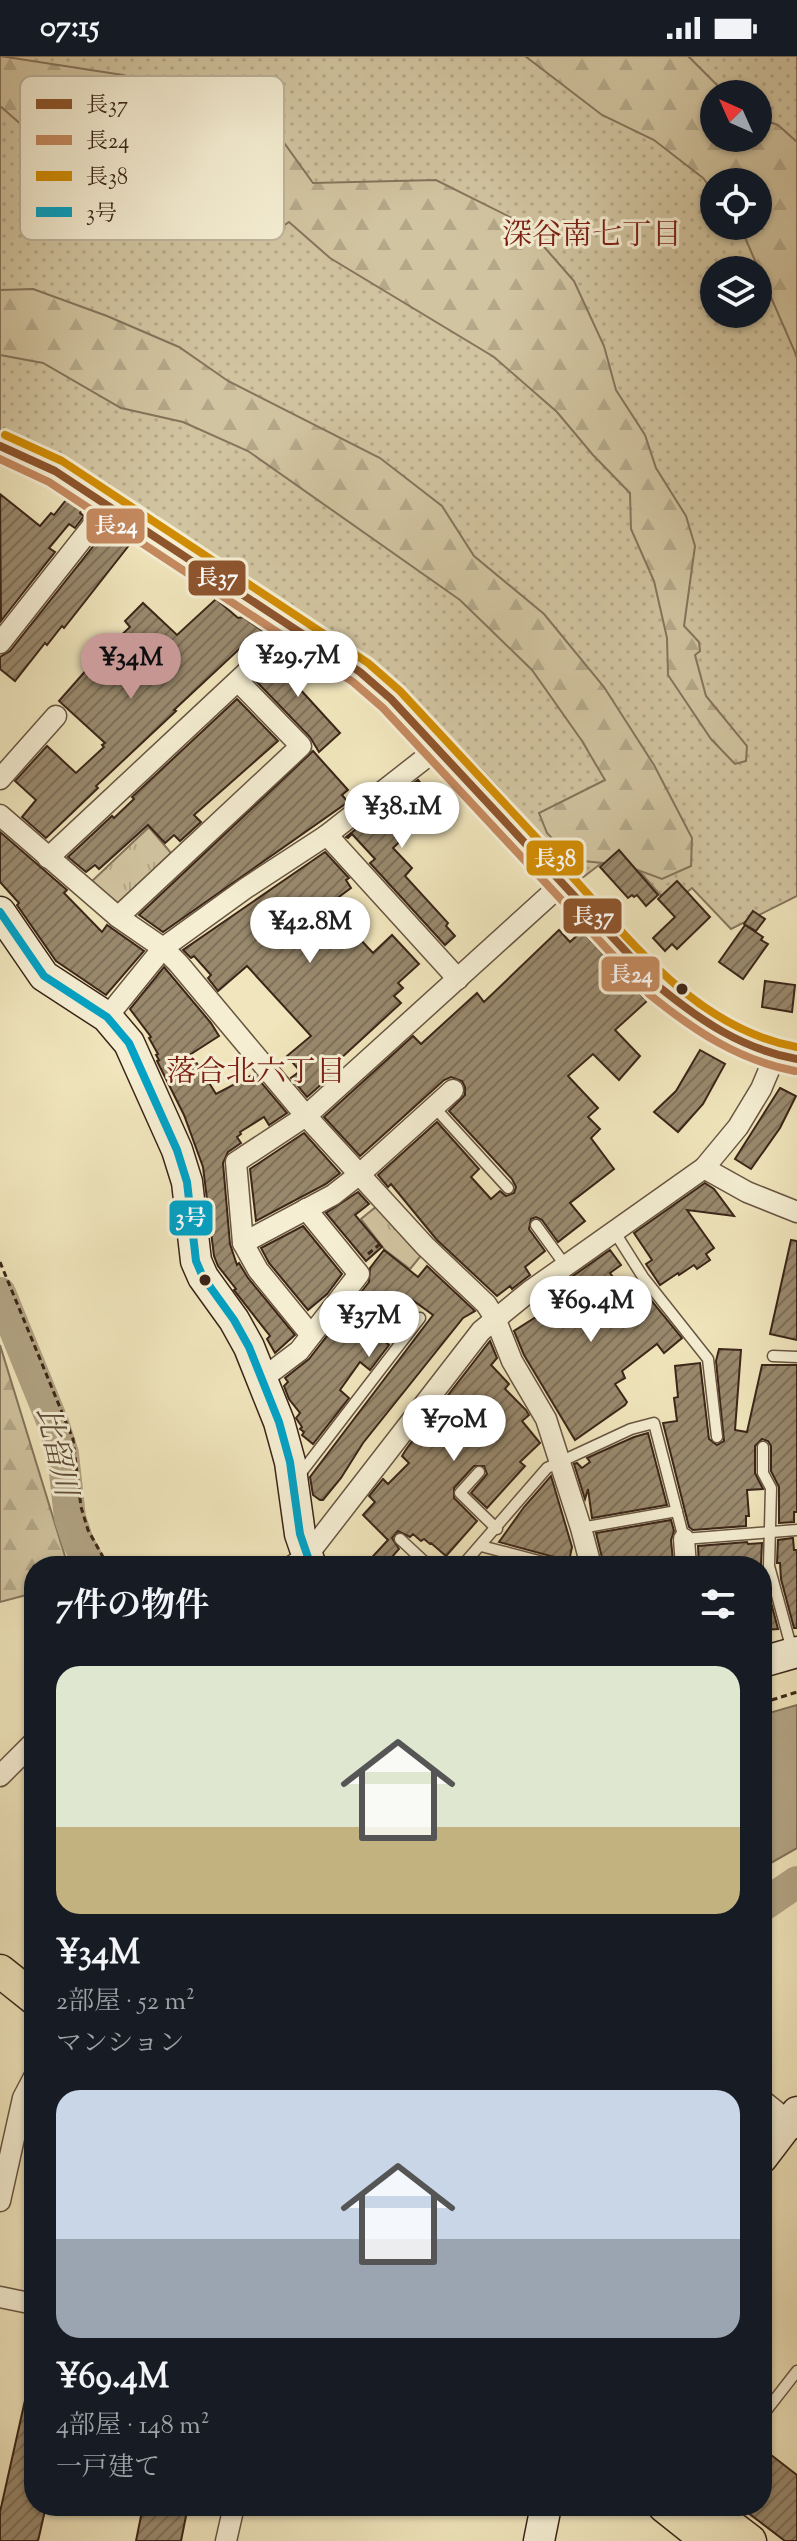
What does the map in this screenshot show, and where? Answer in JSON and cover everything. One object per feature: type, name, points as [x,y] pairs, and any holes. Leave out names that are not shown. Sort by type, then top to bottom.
[{"type":"main road","points":[[0,1971],[24,1990]]},
{"type":"main road","points":[[0,1996],[24,2015]]},
{"type":"main road","points":[[677,2516],[708,2541]]},
{"type":"main road","points":[[717,2516],[750,2541]]},
{"type":"street","points":[[0,446],[55,471],[360,672],[438,748],[669,995],[703,1023],[732,1039],[786,1058],[761,1089],[738,1127],[704,1168],[565,1265],[475,1337],[308,1556]]},
{"type":"street","points":[[0,643],[109,505]]},
{"type":"street","points":[[48,858],[293,629]]},
{"type":"street","points":[[118,917],[301,746],[238,681]]},
{"type":"street","points":[[0,779],[56,716]]},
{"type":"street","points":[[107,1017],[163,948],[327,835],[438,748]]},
{"type":"street","points":[[0,815],[118,917],[163,948],[306,1116],[425,1246],[486,1304],[512,1361],[546,1419],[588,1556]]},
{"type":"street","points":[[327,835],[458,979]]},
{"type":"street","points":[[311,1335],[250,1260],[243,1243],[236,1162],[306,1116],[563,883]]},
{"type":"street","points":[[0,912],[44,976],[107,1017],[129,1043],[177,1150],[187,1182],[196,1261],[203,1277],[241,1334],[287,1445],[302,1556]]},
{"type":"street","points":[[243,1243],[333,1195],[453,1090]]},
{"type":"street","points":[[704,1168],[747,1192],[797,1212]]},
{"type":"street","points":[[262,1379],[299,1351],[359,1274],[306,1209]]},
{"type":"street","points":[[684,1539],[685,1556]]},
{"type":"street","points":[[772,1659],[795,1652]]},
{"type":"street","points":[[0,1776],[24,1752]]},
{"type":"street","points":[[0,2201],[24,2096]]},
{"type":"street","points":[[772,2106],[795,2121],[772,2147]]},
{"type":"street","points":[[0,2297],[24,2302]]},
{"type":"street","points":[[226,2541],[232,2516]]},
{"type":"street","points":[[539,2541],[544,2516]]},
{"type":"lane","points":[[435,1108],[508,1188]]},
{"type":"lane","points":[[536,1225],[565,1265]]},
{"type":"lane","points":[[614,1231],[643,1277],[708,1359],[717,1437]]},
{"type":"lane","points":[[294,1482],[420,1318]]},
{"type":"lane","points":[[773,1356],[797,1357]]},
{"type":"lane","points":[[472,1556],[547,1468],[631,1429],[654,1423],[684,1539],[797,1530]]},
{"type":"lane","points":[[763,1447],[763,1473],[771,1488],[769,1556]]},
{"type":"lane","points":[[479,1472],[460,1493],[497,1529]]},
{"type":"lane","points":[[581,1528],[677,1511]]},
{"type":"lane","points":[[400,1539],[418,1556]]},
{"type":"lane","points":[[481,1546],[520,1556]]},
{"type":"lane","points":[[772,1576],[795,1652]]},
{"type":"lane","points":[[772,2403],[797,2371]]},
{"type":"path","points":[[0,1262],[73,1439],[81,1507],[88,1530],[102,1556]]},
{"type":"path","points":[[772,1700],[797,1692]]},
{"type":"green space","points":[[0,56],[797,56],[797,896],[731,929],[692,888],[670,906],[620,849],[578,881],[515,807],[420,710],[268,595],[130,503],[54,458],[0,433]]},
{"type":"green space","points":[[0,56],[127,76],[20,76],[20,123],[0,106]]},
{"type":"green space","points":[[525,56],[688,56],[712,80],[700,80],[700,152],[772,152],[772,123],[797,142],[797,357],[772,300],[772,256],[753,256],[746,240],[772,240],[772,168],[700,168],[700,176],[654,140],[602,115]]},
{"type":"green space","points":[[284,143],[313,183],[436,180],[524,224],[574,281],[604,346],[616,390],[645,435],[656,468],[686,516],[695,546],[684,626],[699,642],[700,651],[695,655],[706,696],[747,746],[746,761],[735,764],[711,739],[668,675],[667,638],[654,581],[631,529],[630,493],[557,412],[494,357],[330,258],[289,222],[284,225]]},
{"type":"green space","points":[[33,289],[179,347],[228,381],[380,458],[442,506],[474,556],[544,614],[604,687],[654,765],[692,838],[691,866],[662,879],[624,865],[572,860],[547,833],[539,813],[605,780],[582,741],[532,670],[460,600],[248,451],[183,422],[121,408],[43,363],[0,355],[0,290]]},
{"type":"green space","points":[[149,827],[171,853],[119,903],[111,903],[88,885]]},
{"type":"green space","points":[[378,1205],[424,1252],[410,1269],[385,1250],[361,1219]]},
{"type":"green space","points":[[0,1345],[65,1556],[24,1556],[24,1596],[0,1602]]},
{"type":"shaded area","points":[[797,1705],[797,1848],[772,1862],[772,1712]]},
{"type":"building","points":[[0,494],[40,526],[66,500],[82,510],[80,513],[84,516],[75,528],[69,524],[49,548],[55,552],[1,621]]},
{"type":"building","points":[[117,533],[130,544],[64,628],[62,626],[47,645],[45,643],[15,681],[0,669],[0,657],[10,651],[103,534],[111,541]]},
{"type":"building","points":[[216,599],[238,618],[243,617],[264,632],[253,643],[250,639],[174,710],[46,838],[22,817],[36,800],[15,781],[47,746],[76,773],[105,743],[59,701],[130,627],[125,621],[143,603],[177,635]]},
{"type":"building","points":[[295,653],[318,669],[298,687],[340,733],[319,752],[310,737],[256,681],[277,662],[281,666]]},
{"type":"building","points":[[237,699],[278,741],[194,815],[201,822],[180,841],[174,835],[165,843],[148,825],[99,869],[95,865],[86,872],[68,857],[112,816],[114,818],[134,799],[132,797]]},
{"type":"building","points":[[313,751],[348,790],[342,795],[348,802],[163,932],[139,915]]},
{"type":"building","points":[[418,780],[439,805],[393,848],[412,868],[405,876],[448,923],[446,926],[455,936],[445,945],[370,863],[375,859],[352,834],[346,837]]},
{"type":"building","points":[[0,832],[67,890],[64,893],[102,932],[107,925],[144,951],[106,995],[56,961],[17,905],[19,903],[0,882]]},
{"type":"building","points":[[619,850],[658,895],[646,906],[637,895],[628,898],[600,867]]},
{"type":"building","points":[[325,852],[349,878],[346,880],[351,888],[328,905],[373,953],[392,935],[419,964],[398,983],[403,988],[394,996],[401,1003],[327,1071],[331,1076],[307,1097],[291,1078],[300,1071],[287,1056],[311,1036],[247,966],[218,991],[208,978],[211,975],[194,956],[191,958],[183,950]]},
{"type":"building","points":[[677,881],[710,917],[677,949],[672,944],[665,951],[653,938],[675,917],[658,899]]},
{"type":"building","points":[[753,911],[765,919],[756,931],[744,924]]},
{"type":"building","points":[[745,925],[768,944],[743,979],[719,962]]},
{"type":"building","points":[[559,930],[570,942],[582,931],[647,1001],[615,1030],[640,1056],[619,1080],[593,1054],[568,1076],[598,1108],[588,1117],[600,1129],[591,1138],[614,1169],[570,1203],[585,1221],[558,1242],[542,1220],[536,1217],[531,1219],[529,1229],[545,1251],[525,1267],[530,1275],[497,1296],[437,1240],[391,1184],[388,1187],[378,1175],[437,1122],[479,1169],[471,1177],[491,1199],[500,1191],[506,1196],[514,1193],[516,1187],[512,1179],[449,1111],[465,1095],[462,1081],[451,1077],[444,1080],[360,1156],[324,1117],[413,1036],[421,1044],[477,993],[484,1002]]},
{"type":"building","points":[[164,967],[219,1036],[191,1054],[216,1094],[254,1074],[287,1113],[269,1125],[264,1117],[240,1132],[237,1137],[241,1143],[228,1152],[223,1163],[230,1244],[237,1265],[239,1263],[295,1335],[275,1353],[267,1339],[270,1336],[218,1266],[214,1256],[203,1167],[184,1115],[157,1061],[158,1054],[151,1037],[130,1009]]},
{"type":"building","points":[[765,981],[795,985],[792,1012],[762,1007]]},
{"type":"building","points":[[700,1050],[725,1064],[703,1104],[678,1132],[654,1112],[676,1091]]},
{"type":"building","points":[[780,1088],[796,1096],[780,1128],[751,1169],[735,1159]]},
{"type":"building","points":[[304,1133],[340,1173],[326,1184],[256,1221],[250,1169]]},
{"type":"building","points":[[705,1183],[714,1189],[734,1216],[687,1210],[714,1248],[706,1254],[710,1260],[697,1269],[694,1265],[678,1273],[660,1285],[646,1264],[652,1260],[634,1233]]},
{"type":"building","points":[[358,1192],[369,1204],[355,1215],[382,1247],[366,1261],[326,1213]]},
{"type":"building","points":[[303,1226],[342,1274],[327,1294],[308,1310],[269,1263],[261,1248]]},
{"type":"building","points":[[791,1240],[797,1241],[797,1340],[770,1334]]},
{"type":"building","points":[[384,1250],[418,1277],[427,1266],[475,1311],[463,1318],[363,1443],[341,1478],[320,1500],[313,1495],[310,1477],[433,1315],[411,1299],[407,1301],[381,1338],[389,1345],[370,1370],[360,1362],[340,1390],[349,1398],[313,1444],[302,1435],[304,1432],[296,1418],[300,1413],[289,1399],[284,1386],[288,1382],[285,1378],[309,1359],[369,1282],[370,1268]]},
{"type":"building","points":[[610,1250],[621,1265],[610,1273],[637,1310],[651,1300],[682,1338],[664,1353],[657,1344],[622,1371],[625,1378],[615,1384],[627,1402],[625,1405],[575,1440],[524,1355],[514,1331],[558,1303],[550,1292]]},
{"type":"building","points":[[490,1341],[497,1358],[491,1365],[509,1384],[505,1389],[526,1410],[529,1415],[522,1421],[540,1443],[520,1462],[525,1466],[487,1508],[471,1493],[487,1474],[484,1466],[474,1466],[454,1488],[454,1498],[477,1521],[446,1556],[424,1539],[421,1541],[413,1534],[410,1537],[398,1531],[392,1538],[399,1549],[393,1556],[373,1556],[388,1540],[363,1515],[375,1502],[369,1496],[383,1479],[388,1484],[409,1463],[402,1456]]},
{"type":"building","points":[[719,1349],[741,1350],[735,1430],[747,1432],[762,1365],[797,1365],[797,1512],[794,1512],[794,1522],[779,1523],[779,1487],[771,1471],[771,1446],[762,1439],[755,1446],[755,1473],[763,1489],[747,1490],[749,1516],[746,1516],[746,1526],[693,1530],[689,1527],[663,1423],[677,1421],[675,1366],[700,1363],[709,1439],[717,1445],[724,1441],[716,1361]]},
{"type":"building","points":[[648,1433],[667,1505],[592,1518],[588,1489],[585,1499],[574,1464],[582,1468],[590,1462],[587,1458]]},
{"type":"building","points":[[551,1476],[572,1547],[570,1556],[551,1556],[499,1542]]},
{"type":"building","points":[[671,1520],[674,1531],[671,1540],[673,1556],[602,1556],[596,1533]]},
{"type":"building","points":[[793,1538],[794,1550],[797,1550],[797,1628],[794,1628],[781,1579],[780,1563],[777,1563],[778,1540]]},
{"type":"building","points":[[762,1543],[761,1556],[698,1556],[698,1546]]},
{"type":"building","points":[[772,1606],[778,1629],[772,1629]]},
{"type":"building","points":[[24,2405],[24,2516],[44,2516],[38,2541],[0,2541],[0,2512]]},
{"type":"building","points":[[772,2456],[797,2475],[797,2541],[785,2541],[752,2516],[772,2516]]},
{"type":"building","points":[[141,2516],[186,2516],[181,2541],[136,2541]]},
{"type":"waterway","name":"比留川","points":[[0,1293],[53,1423],[63,1454],[70,1518],[86,1556]]},
{"type":"waterway","name":"比留川","points":[[772,1899],[797,1882]]},
{"type":"transit line","name":"長38","points":[[5,435],[62,461],[368,663],[400,691],[663,974],[725,1020],[759,1037],[797,1047]]},
{"type":"transit line","name":"長37","points":[[0,446],[55,471],[360,672],[391,699],[658,986],[690,1011],[740,1041],[797,1059]]},
{"type":"transit line","name":"長24","points":[[0,459],[49,482],[353,682],[383,708],[650,995],[684,1021],[736,1052],[795,1071]]},
{"type":"transit line","name":"3号","points":[[0,912],[44,976],[107,1017],[129,1043],[177,1150],[187,1182],[196,1261],[203,1277],[249,1347],[279,1422],[290,1462],[300,1534],[308,1556]]},
{"type":"district","name":"深谷南七丁目","points":[[592,236]]},
{"type":"district","name":"落合北六丁目","points":[[256,1073]]}]
